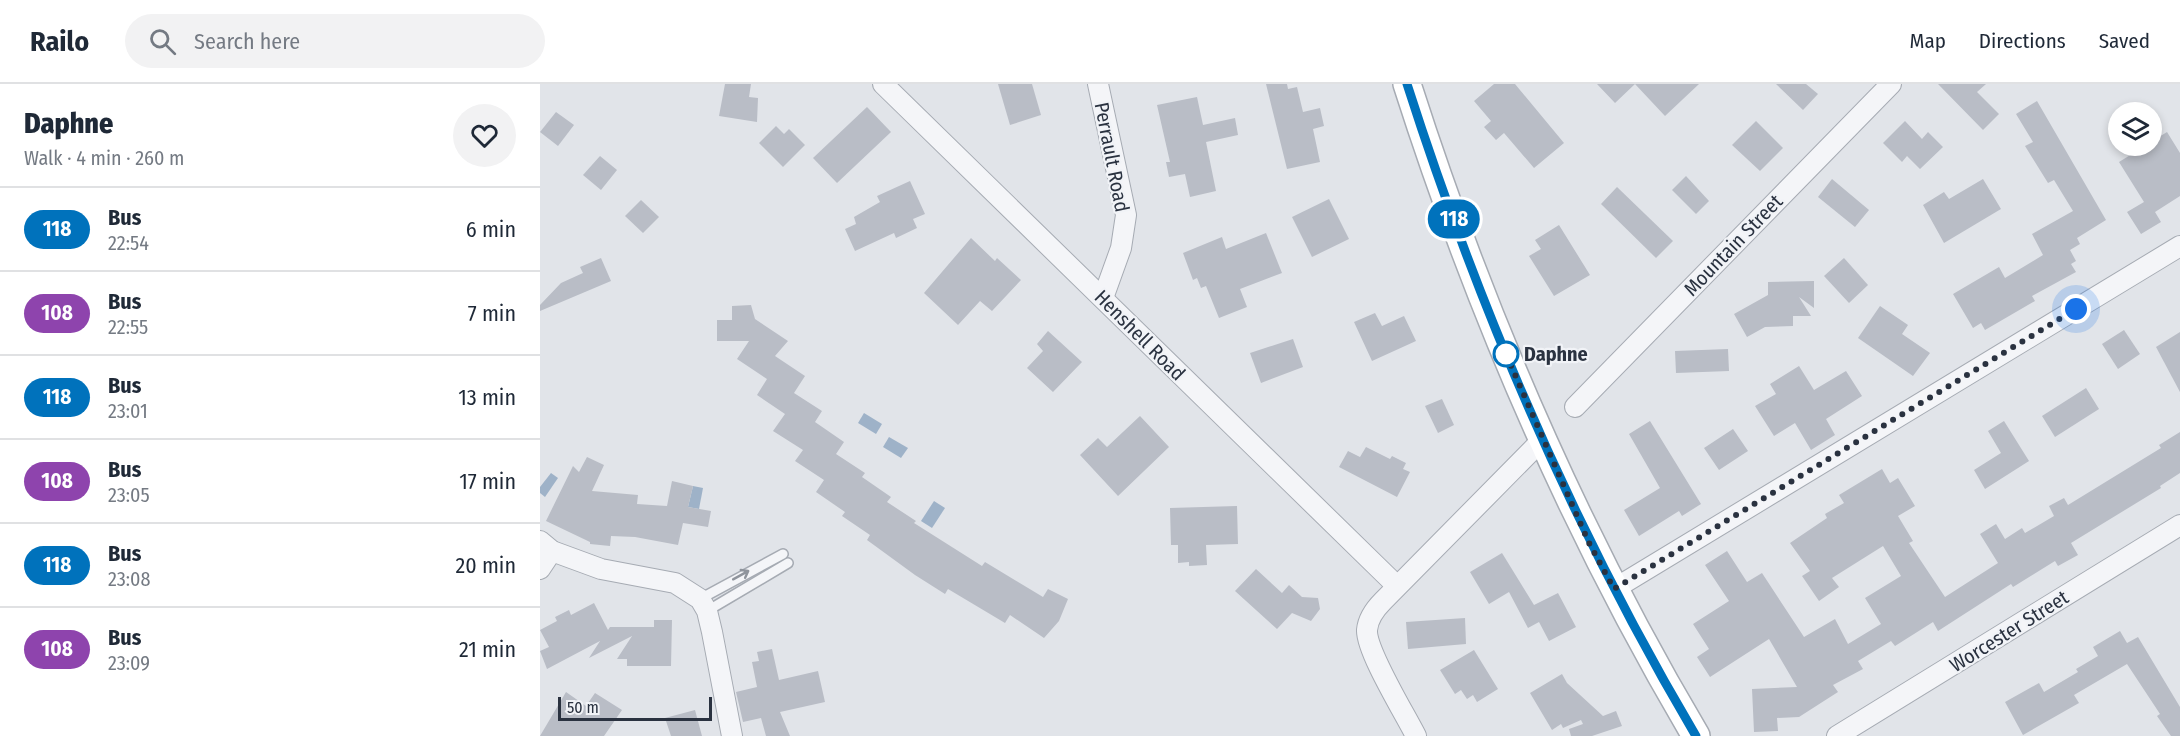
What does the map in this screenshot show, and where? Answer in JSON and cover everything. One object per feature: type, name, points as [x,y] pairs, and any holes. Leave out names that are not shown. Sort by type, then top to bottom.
[{"type":"street","name":"Henshell Road","points":[[883,84],[1397,586]]},
{"type":"street","name":"Perrault Road","points":[[1098,84],[1126,215],[1120,248],[1103,298]]},
{"type":"street","points":[[1407,84],[1472,273],[1542,440],[1589,543],[1696,736]]},
{"type":"street","name":"Mountain Street","points":[[1575,407],[1891,84]]},
{"type":"street","points":[[1614,589],[2180,246]]},
{"type":"street","points":[[1416,736],[1371,649],[1367,630],[1376,609],[1397,586],[1542,440]]},
{"type":"street","name":"Worcester Street","points":[[1837,736],[2180,525]]},
{"type":"street","points":[[540,569],[546,546],[609,571],[675,583],[703,605],[732,736]]},
{"type":"lane","points":[[703,605],[786,558],[703,605]]},
{"type":"water","points":[[864,413],[882,424],[876,434],[858,423]]},
{"type":"water","points":[[889,437],[908,448],[901,458],[883,447]]},
{"type":"water","points":[[551,473],[558,478],[545,497],[540,493],[540,487]]},
{"type":"water","points":[[693,486],[703,488],[699,509],[688,507]]},
{"type":"water","points":[[934,501],[945,508],[932,528],[921,521]]},
{"type":"building","points":[[725,84],[751,84],[749,97],[758,98],[757,122],[719,116]]},
{"type":"building","points":[[998,84],[1032,84],[1041,115],[1010,125]]},
{"type":"building","points":[[1266,84],[1287,84],[1288,89],[1297,87],[1303,112],[1320,108],[1324,126],[1313,129],[1320,162],[1287,169]]},
{"type":"building","points":[[1494,84],[1515,84],[1564,143],[1534,168],[1504,133],[1496,140],[1484,127],[1491,121],[1474,101]]},
{"type":"building","points":[[1597,84],[1635,84],[1615,103]]},
{"type":"building","points":[[1635,84],[1699,84],[1665,116]]},
{"type":"building","points":[[1776,84],[1806,84],[1818,94],[1803,110]]},
{"type":"building","points":[[1938,84],[1986,84],[1977,92],[1999,114],[1983,130]]},
{"type":"building","points":[[1197,97],[1203,125],[1235,118],[1238,135],[1206,142],[1216,191],[1190,197],[1185,174],[1169,177],[1166,162],[1170,162],[1157,105]]},
{"type":"building","points":[[2037,101],[2106,220],[2077,238],[2080,244],[2070,250],[2076,261],[2071,264],[2076,272],[2032,296],[2035,301],[1985,330],[1981,323],[1973,328],[1953,294],[1999,267],[2005,278],[2043,255],[2032,234],[2073,211],[2054,180],[2048,183],[2025,146],[2033,142],[2016,114]]},
{"type":"building","points":[[867,107],[891,132],[837,183],[813,158]]},
{"type":"building","points":[[556,112],[574,125],[558,146],[540,132]]},
{"type":"building","points":[[1756,121],[1783,148],[1760,171],[1732,145]]},
{"type":"building","points":[[1905,121],[1922,139],[1928,132],[1943,147],[1920,169],[1907,156],[1902,162],[1883,143]]},
{"type":"building","points":[[776,126],[784,134],[789,129],[805,145],[783,167],[759,143]]},
{"type":"building","points":[[2167,132],[2180,153],[2180,196],[2155,212],[2161,222],[2141,234],[2127,212],[2144,202],[2119,162],[2129,156],[2162,156],[2162,135]]},
{"type":"building","points":[[600,156],[617,170],[601,190],[583,175]]},
{"type":"building","points":[[1686,176],[1709,201],[1696,214],[1672,190]]},
{"type":"building","points":[[1832,179],[1869,210],[1855,227],[1818,197]]},
{"type":"building","points":[[1983,179],[2001,209],[1944,243],[1923,205],[1944,192],[1949,199]]},
{"type":"building","points":[[910,181],[925,214],[913,219],[917,228],[896,238],[894,233],[855,251],[845,229],[856,224],[854,217],[880,202],[877,196]]},
{"type":"building","points":[[1617,187],[1673,241],[1656,258],[1601,204]]},
{"type":"building","points":[[1329,199],[1349,239],[1312,257],[1292,217]]},
{"type":"building","points":[[641,200],[659,217],[643,233],[625,216]]},
{"type":"building","points":[[1559,225],[1590,275],[1554,296],[1529,256],[1541,249],[1535,240]]},
{"type":"building","points":[[1266,233],[1282,273],[1240,289],[1247,307],[1219,318],[1206,286],[1201,288],[1197,278],[1193,280],[1183,253],[1222,237],[1226,249]]},
{"type":"building","points":[[971,238],[995,261],[997,258],[1021,280],[992,311],[980,301],[958,325],[924,293]]},
{"type":"building","points":[[601,258],[611,281],[540,311],[540,305],[561,283],[583,273],[580,267]]},
{"type":"building","points":[[1844,258],[1868,285],[1849,303],[1824,276]]},
{"type":"building","points":[[1814,281],[1814,308],[1799,297],[1811,316],[1793,316],[1793,326],[1765,327],[1747,337],[1734,314],[1768,295],[1768,282]]},
{"type":"building","points":[[751,305],[755,319],[788,341],[775,356],[805,376],[794,393],[822,411],[815,422],[844,442],[836,454],[865,473],[862,477],[891,497],[887,502],[916,521],[914,523],[982,566],[985,562],[1043,597],[1048,589],[1068,599],[1059,621],[1044,638],[1010,615],[1005,623],[948,589],[945,594],[915,575],[867,540],[870,535],[842,516],[845,512],[816,492],[824,480],[795,461],[803,450],[773,431],[785,414],[757,395],[767,379],[737,359],[749,341],[717,341],[717,320],[732,320],[732,306]]},
{"type":"building","points":[[1880,306],[1908,325],[1902,334],[1930,353],[1913,376],[1858,338]]},
{"type":"building","points":[[1375,313],[1382,326],[1404,316],[1416,341],[1372,361],[1354,322]]},
{"type":"building","points":[[2124,330],[2140,354],[2118,369],[2102,344]]},
{"type":"building","points":[[1048,331],[1082,362],[1053,392],[1027,368],[1043,351],[1037,344]]},
{"type":"building","points":[[2180,332],[2180,392],[2156,347]]},
{"type":"building","points":[[1293,339],[1303,367],[1261,383],[1250,353]]},
{"type":"building","points":[[1728,349],[1729,371],[1676,373],[1675,351]]},
{"type":"building","points":[[1799,366],[1814,390],[1846,371],[1862,396],[1826,419],[1835,435],[1811,450],[1795,423],[1774,436],[1755,406],[1776,394],[1770,384]]},
{"type":"building","points":[[2086,388],[2099,409],[2055,437],[2042,416]]},
{"type":"building","points":[[1442,399],[1454,425],[1438,433],[1425,406]]},
{"type":"building","points":[[1140,416],[1169,447],[1118,496],[1080,455],[1098,438],[1107,447]]},
{"type":"building","points":[[1650,421],[1701,504],[1682,516],[1679,511],[1639,536],[1624,510],[1660,488],[1629,434]]},
{"type":"building","points":[[2004,421],[2029,461],[1985,489],[1974,470],[2001,453],[1988,431]]},
{"type":"building","points":[[1733,429],[1748,451],[1719,470],[1704,448]]},
{"type":"building","points":[[2180,432],[2180,473],[2160,486],[2161,488],[2071,543],[2078,555],[2058,566],[2055,561],[2013,587],[2011,584],[1938,631],[1933,622],[1895,646],[1891,641],[1858,661],[1863,669],[1833,685],[1838,692],[1799,717],[1777,718],[1778,731],[1754,732],[1752,689],[1797,687],[1769,639],[1710,677],[1697,657],[1709,649],[1693,624],[1729,601],[1705,565],[1727,551],[1747,582],[1762,573],[1804,637],[1835,619],[1848,644],[1881,624],[1865,598],[1901,576],[1883,546],[1832,578],[1839,587],[1819,601],[1802,576],[1810,571],[1790,543],[1827,518],[1825,514],[1844,503],[1839,495],[1882,469],[1890,483],[1898,478],[1915,506],[1898,516],[1913,541],[1909,543],[1945,597],[1998,563],[1980,534],[1996,524],[2005,539],[2022,528],[2025,533],[2054,516],[2049,506],[2064,498],[2068,505],[2161,448],[2159,445]]},
{"type":"building","points":[[1366,447],[1390,459],[1392,456],[1406,463],[1403,469],[1410,472],[1397,497],[1339,467],[1348,451],[1360,457]]},
{"type":"building","points":[[587,457],[604,465],[592,491],[638,495],[637,504],[667,506],[672,481],[693,486],[688,507],[711,511],[708,527],[683,523],[678,545],[635,537],[611,536],[610,546],[590,544],[546,521],[573,466],[579,472]]},
{"type":"building","points":[[1237,506],[1238,544],[1206,545],[1207,565],[1189,566],[1189,562],[1178,563],[1178,545],[1171,545],[1170,508]]},
{"type":"building","points":[[1502,553],[1534,605],[1558,593],[1576,627],[1549,641],[1539,622],[1528,628],[1509,592],[1489,604],[1470,572]]},
{"type":"building","points":[[1256,569],[1282,593],[1289,585],[1302,597],[1318,598],[1320,609],[1311,621],[1292,613],[1277,629],[1235,591]]},
{"type":"building","points":[[594,603],[608,630],[610,627],[654,627],[654,620],[672,620],[671,666],[627,666],[627,659],[617,659],[632,636],[589,658],[600,641],[547,669],[540,651],[549,647],[540,630],[557,621],[555,617],[569,610],[571,615]]},
{"type":"building","points":[[1465,618],[1466,644],[1408,649],[1406,622]]},
{"type":"building","points":[[2120,631],[2127,643],[2138,637],[2180,707],[2180,736],[2171,736],[2157,716],[2160,714],[2127,664],[2074,695],[2079,703],[2023,735],[2005,702],[2039,683],[2044,692],[2078,672],[2076,669],[2098,656],[2093,647]]},
{"type":"building","points":[[772,649],[779,680],[818,671],[825,702],[780,712],[790,736],[766,736],[761,718],[743,722],[736,692],[757,687],[752,662],[759,661],[757,652]]},
{"type":"building","points":[[1474,650],[1498,689],[1477,702],[1473,695],[1467,699],[1461,690],[1455,694],[1440,670]]},
{"type":"building","points":[[1562,674],[1567,683],[1603,716],[1616,711],[1622,726],[1592,736],[1571,736],[1569,729],[1583,724],[1581,720],[1563,728],[1561,724],[1552,730],[1530,693]]},
{"type":"building","points":[[566,692],[586,706],[595,693],[622,710],[604,736],[540,736]]},
{"type":"building","points":[[695,710],[702,736],[671,736],[665,718]]},
{"type":"bus line","name":"118","points":[[1407,84],[1472,273],[1528,408],[1589,543],[1671,695],[1696,736]]},
{"type":"place","name":"Daphne","points":[[1506,354]]},
{"type":"route","points":[[1506,354],[1502,345],[1589,543],[1614,589],[1885,427],[2076,309]]}]
